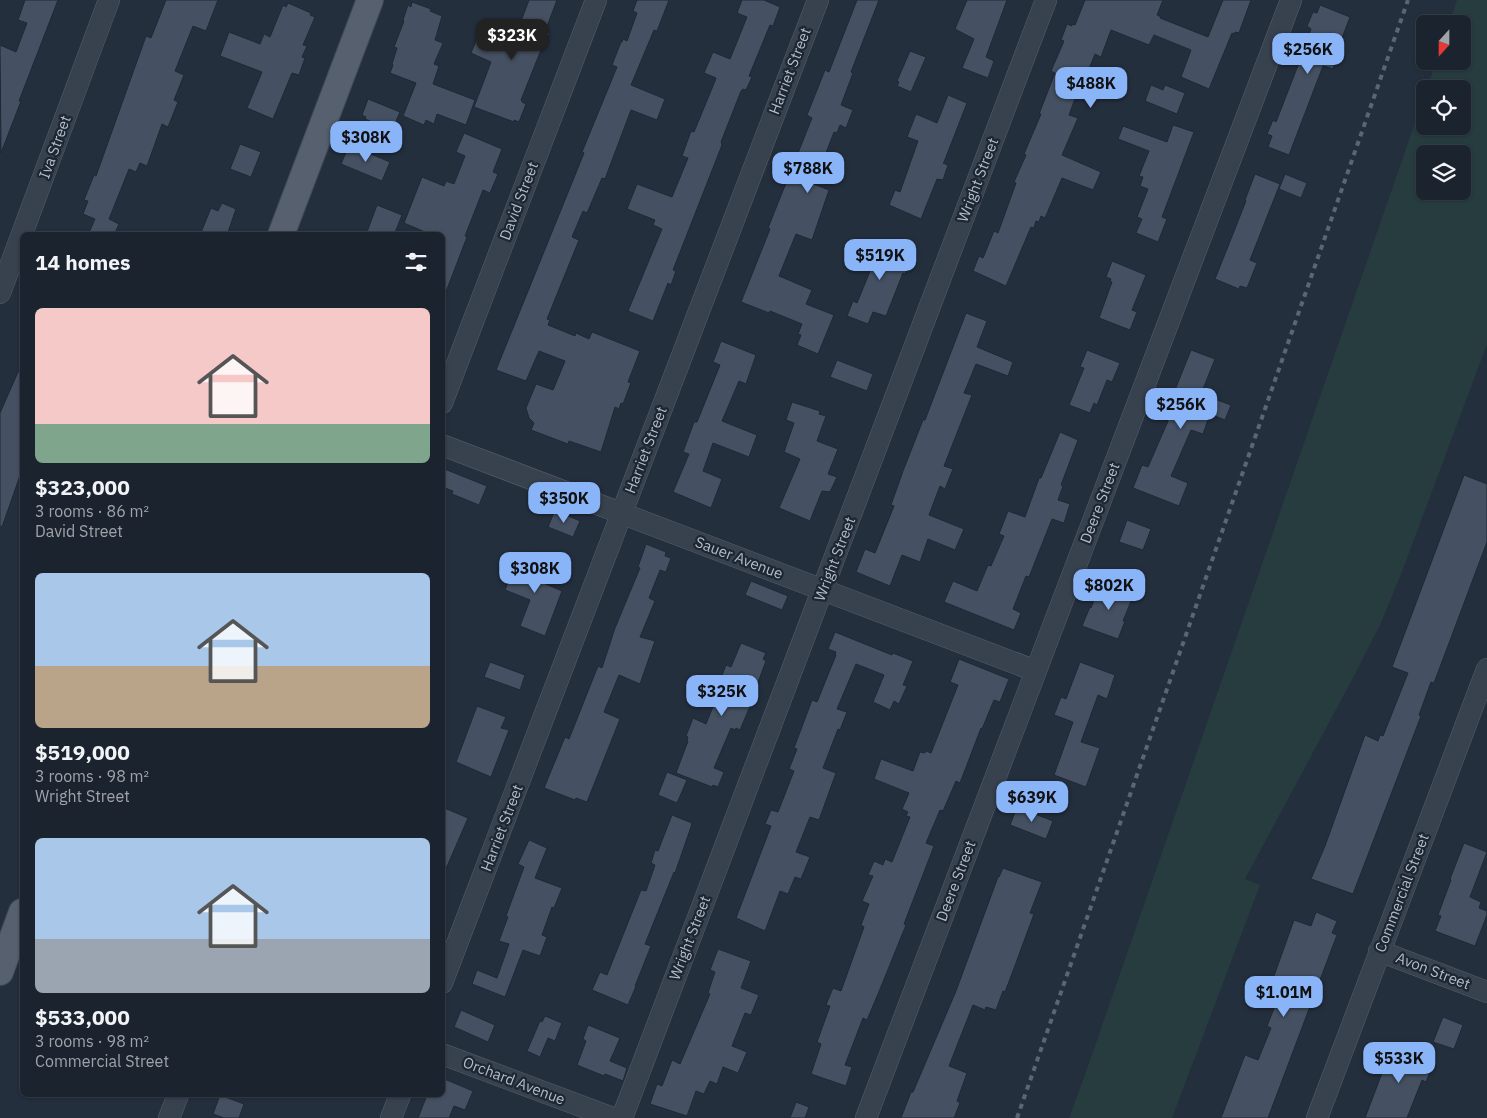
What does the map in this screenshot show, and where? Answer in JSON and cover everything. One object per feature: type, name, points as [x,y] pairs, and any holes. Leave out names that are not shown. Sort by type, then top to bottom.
[{"type":"main road","points":[[282,232],[370,0]]},
{"type":"main road","points":[[0,972],[20,917]]},
{"type":"street","name":"Iva Street","points":[[26,232],[110,0]]},
{"type":"street","name":"David Street","points":[[445,395],[596,0]]},
{"type":"street","name":"Harriet Street","points":[[445,976],[818,0]]},
{"type":"street","name":"Wright Street","points":[[622,1118],[1046,0]]},
{"type":"street","name":"Deere Street","points":[[866,1118],[1291,0]]},
{"type":"street","name":"Iva Street","points":[[7,284],[20,248]]},
{"type":"street","name":"Sauer Avenue","points":[[445,446],[1036,671]]},
{"type":"street","name":"Commercial Street","points":[[1317,1118],[1487,669]]},
{"type":"street","name":"Avon Street","points":[[1380,951],[1487,992]]},
{"type":"street","name":"Orchard Avenue","points":[[445,1055],[613,1118]]},
{"type":"street","points":[[169,1118],[177,1097]]},
{"type":"street","points":[[391,1118],[399,1097]]},
{"type":"green space","points":[[1457,0],[1487,0],[1487,344],[1381,623],[1245,879],[1260,885],[1172,1118],[1069,1118],[1416,120],[1416,135],[1471,135],[1471,80],[1430,80],[1433,70],[1471,70],[1471,15],[1452,15]]},
{"type":"building","points":[[25,0],[58,0],[1,153],[0,45],[16,52],[27,23],[18,20]]},
{"type":"building","points":[[166,0],[218,0],[206,31],[193,26],[175,71],[184,75],[174,100],[178,102],[168,127],[162,124],[147,166],[140,163],[136,172],[129,169],[109,219],[119,224],[115,232],[89,232],[95,219],[83,214],[88,201],[84,200],[94,175],[96,176],[146,36],[151,38]]},
{"type":"building","points":[[529,0],[557,0],[546,29],[550,33],[543,50],[541,50],[521,100],[526,104],[519,122],[514,120],[514,122],[474,107],[491,62],[471,53],[483,24],[515,37]]},
{"type":"building","points":[[637,0],[669,0],[657,31],[654,30],[631,85],[665,99],[657,120],[631,110],[605,179],[602,178],[587,213],[583,211],[572,237],[579,240],[547,319],[550,320],[548,325],[575,336],[576,333],[589,339],[592,332],[640,351],[628,382],[631,383],[623,404],[621,403],[619,409],[615,407],[601,452],[569,441],[568,444],[531,430],[534,423],[529,418],[526,408],[536,384],[553,390],[565,361],[539,351],[526,381],[496,370],[617,67],[612,65],[621,42],[623,39],[627,41],[637,13],[633,11]]},
{"type":"building","points":[[742,0],[764,0],[780,7],[773,26],[770,25],[749,76],[752,77],[746,90],[743,89],[741,91],[673,270],[676,271],[671,285],[668,283],[653,321],[628,311],[662,229],[653,225],[655,220],[627,209],[637,184],[672,197],[688,158],[682,156],[691,131],[694,132],[716,78],[704,73],[713,52],[730,59],[747,17],[737,13]]},
{"type":"building","points":[[857,0],[879,0],[851,72],[853,73],[841,105],[853,110],[846,128],[840,125],[837,133],[834,132],[814,184],[829,190],[812,240],[796,234],[779,276],[812,290],[806,304],[834,315],[818,354],[797,345],[801,335],[798,334],[802,324],[741,302],[812,118],[807,115],[825,70],[829,72]]},
{"type":"building","points":[[967,0],[1007,0],[986,57],[994,61],[988,78],[962,68],[974,39],[955,29]]},
{"type":"building","points":[[1085,0],[1163,0],[1157,15],[1160,18],[1208,37],[1223,0],[1251,0],[1239,33],[1232,33],[1209,89],[1181,77],[1191,50],[1154,35],[1149,45],[1111,30],[1101,57],[1095,54],[1082,86],[1080,85],[1069,115],[1078,118],[1062,155],[1101,172],[1093,190],[1062,178],[1045,218],[1041,216],[1039,222],[1036,221],[1034,228],[1031,227],[1006,286],[973,271],[979,256],[983,258],[994,231],[998,233],[1016,183],[1014,182],[1026,155],[1024,154],[1041,114],[1039,114],[1055,73],[1051,71],[1064,41],[1061,40],[1067,24],[1075,25]]},
{"type":"building","points":[[412,2],[431,9],[430,11],[442,16],[435,40],[443,43],[434,64],[439,66],[433,84],[475,100],[466,125],[437,114],[434,124],[426,120],[424,125],[403,116],[416,83],[390,73],[397,48],[394,47],[408,5],[411,7]]},
{"type":"building","points":[[288,3],[311,13],[310,15],[315,17],[303,45],[307,46],[302,57],[305,58],[299,75],[292,73],[273,119],[247,108],[262,72],[220,56],[229,32],[260,44],[264,34],[270,37],[283,5],[286,7]]},
{"type":"building","points":[[1320,5],[1350,17],[1333,69],[1323,66],[1289,155],[1268,147],[1272,136],[1267,134],[1273,120],[1276,122],[1297,68],[1311,29],[1307,26],[1313,12],[1317,13]]},
{"type":"building","points":[[910,51],[926,57],[911,92],[897,86],[899,82],[897,81]]},
{"type":"building","points":[[1151,85],[1163,90],[1165,85],[1185,93],[1177,114],[1145,101]]},
{"type":"building","points":[[948,95],[967,103],[943,163],[948,165],[943,180],[937,179],[921,219],[889,205],[895,190],[900,192],[918,141],[907,137],[916,114],[937,123]]},
{"type":"building","points":[[368,99],[400,112],[393,128],[385,125],[384,127],[365,119],[366,117],[362,115]]},
{"type":"building","points":[[1173,125],[1194,132],[1162,217],[1167,219],[1158,242],[1136,233],[1142,219],[1137,217],[1148,189],[1140,186],[1143,177],[1139,176],[1149,151],[1118,139],[1123,126],[1167,142]]},
{"type":"building","points":[[464,133],[502,149],[493,172],[498,174],[490,193],[483,190],[445,294],[445,232],[425,232],[404,223],[422,177],[444,186],[446,181],[454,184],[465,156],[456,152]]},
{"type":"building","points":[[240,144],[261,152],[251,177],[230,169]]},
{"type":"building","points":[[349,145],[390,162],[382,181],[341,164]]},
{"type":"building","points":[[1255,174],[1280,184],[1250,260],[1257,263],[1247,288],[1240,286],[1239,289],[1215,279]]},
{"type":"building","points":[[1285,174],[1307,183],[1301,198],[1279,189]]},
{"type":"building","points":[[222,203],[236,209],[228,232],[201,232],[211,208],[218,211]]},
{"type":"building","points":[[377,205],[402,215],[395,232],[367,232]]},
{"type":"building","points":[[873,238],[913,255],[905,274],[903,273],[886,316],[873,312],[868,324],[847,316],[853,301],[857,303],[873,264],[864,261]]},
{"type":"building","points":[[1112,261],[1146,275],[1132,310],[1137,312],[1130,330],[1099,318],[1112,282],[1110,281],[1111,279],[1106,277]]},
{"type":"building","points":[[966,313],[987,321],[977,347],[1013,362],[1008,376],[976,364],[964,393],[972,395],[944,466],[953,469],[945,489],[940,486],[929,515],[964,529],[955,550],[928,539],[920,562],[902,555],[890,586],[856,572],[865,549],[875,553],[894,506],[891,505],[903,471],[923,420],[925,420]]},
{"type":"building","points":[[721,341],[756,355],[746,384],[739,381],[722,421],[757,435],[749,457],[713,443],[703,471],[722,479],[711,508],[673,492],[689,454],[683,452],[694,422],[697,422],[720,365],[713,362]]},
{"type":"building","points":[[1087,350],[1120,363],[1112,382],[1107,380],[1097,405],[1094,403],[1090,413],[1069,405],[1084,368],[1080,367]]},
{"type":"building","points":[[1191,350],[1215,359],[1201,394],[1231,405],[1225,420],[1210,414],[1203,434],[1191,430],[1171,476],[1188,483],[1179,506],[1133,488],[1142,465],[1148,467],[1168,421],[1165,420],[1166,416],[1164,415]]},
{"type":"building","points":[[837,360],[873,374],[867,391],[830,377]]},
{"type":"building","points":[[20,368],[20,476],[2,527],[0,526],[0,413]]},
{"type":"building","points":[[792,402],[820,411],[819,414],[826,416],[817,441],[838,449],[828,474],[837,477],[830,492],[822,491],[810,521],[779,508],[800,459],[784,452],[794,423],[786,420]]},
{"type":"building","points":[[1060,432],[1078,440],[1061,485],[1063,486],[1058,500],[1070,504],[1064,523],[1052,519],[1029,577],[1026,576],[1013,609],[1021,613],[1014,630],[944,602],[953,581],[977,591],[988,565],[991,566],[1004,536],[999,534],[1008,511],[1025,517],[1039,478],[1041,478]]},
{"type":"building","points":[[445,469],[487,486],[479,505],[452,494],[453,491],[445,488]]},
{"type":"building","points":[[1464,475],[1487,484],[1487,542],[1434,683],[1431,682],[1419,715],[1421,716],[1353,894],[1311,879],[1325,846],[1365,735],[1378,741],[1380,735],[1383,736],[1408,673],[1392,667]]},
{"type":"building","points":[[555,510],[580,521],[573,537],[548,527]]},
{"type":"building","points":[[1127,520],[1151,529],[1143,550],[1119,542]]},
{"type":"building","points":[[646,544],[666,552],[665,556],[671,558],[666,572],[660,570],[649,598],[655,601],[640,637],[655,641],[640,684],[619,675],[604,712],[620,719],[587,802],[576,798],[575,800],[544,788],[565,737],[569,739],[598,666],[602,668],[615,628],[640,568],[638,567]]},
{"type":"building","points":[[529,551],[549,559],[541,582],[562,591],[545,636],[520,626],[530,600],[505,590],[511,574],[518,577]]},
{"type":"building","points":[[751,581],[788,596],[782,610],[745,595]]},
{"type":"building","points":[[1101,582],[1134,594],[1118,639],[1082,626]]},
{"type":"building","points":[[835,632],[892,655],[893,653],[913,661],[903,685],[907,686],[899,704],[894,701],[890,710],[873,702],[884,675],[856,664],[837,709],[847,712],[840,730],[838,729],[823,768],[836,773],[819,820],[810,817],[796,852],[810,857],[801,879],[795,877],[788,894],[780,891],[765,931],[736,918],[771,826],[765,824],[771,810],[778,812],[794,771],[789,769],[797,749],[794,748],[812,700],[817,702],[836,655],[836,652],[828,649]]},
{"type":"building","points":[[741,643],[766,653],[763,659],[766,661],[757,685],[759,685],[740,730],[731,728],[714,768],[724,772],[718,787],[713,785],[712,787],[676,773],[688,741],[686,736],[693,718],[706,724],[722,684],[719,683],[726,665],[731,667]]},
{"type":"building","points":[[959,659],[1009,679],[1000,702],[994,700],[960,783],[956,781],[943,811],[940,810],[926,843],[934,846],[904,924],[906,925],[878,994],[867,1020],[863,1018],[845,1065],[852,1067],[846,1086],[811,1074],[821,1044],[817,1042],[830,1006],[826,1005],[833,988],[841,991],[864,927],[861,925],[869,904],[862,901],[873,876],[868,875],[874,861],[883,865],[885,859],[892,862],[910,817],[906,816],[908,812],[902,809],[909,793],[874,779],[881,759],[913,771],[920,752],[925,753],[926,751],[931,753],[958,685],[950,682]]},
{"type":"building","points":[[490,662],[525,675],[520,690],[484,677]]},
{"type":"building","points":[[1080,662],[1115,675],[1107,699],[1098,695],[1081,742],[1100,748],[1086,787],[1054,775],[1073,722],[1054,715],[1061,697],[1066,699]]},
{"type":"building","points":[[477,706],[506,717],[501,728],[509,730],[491,777],[456,762]]},
{"type":"building","points":[[667,772],[687,780],[677,803],[658,795]]},
{"type":"building","points":[[1017,807],[1053,821],[1046,839],[1010,825]]},
{"type":"building","points":[[445,808],[468,818],[445,871]]},
{"type":"building","points":[[672,815],[692,823],[675,873],[645,944],[651,946],[628,1005],[592,990],[600,972],[607,975],[641,890],[646,891],[655,865],[651,863],[655,850],[658,851]]},
{"type":"building","points":[[529,840],[547,848],[535,878],[562,888],[554,908],[552,907],[542,935],[547,937],[540,956],[523,950],[505,997],[472,984],[477,970],[497,978],[509,944],[499,941],[524,867],[518,864]]},
{"type":"building","points":[[1464,843],[1487,852],[1470,897],[1481,902],[1479,908],[1487,911],[1475,946],[1435,931],[1441,916],[1438,915]]},
{"type":"building","points":[[1003,868],[1042,882],[1030,913],[1034,914],[1005,992],[1003,991],[996,1010],[986,1007],[985,1010],[973,1005],[949,1066],[967,1073],[957,1101],[960,1103],[954,1118],[901,1118],[956,991]]},
{"type":"building","points":[[1316,912],[1337,921],[1332,933],[1337,935],[1268,1118],[1221,1118],[1245,1055],[1258,1060],[1271,1028],[1267,1026],[1281,991],[1270,987],[1294,920],[1311,926]]},
{"type":"building","points":[[718,949],[751,961],[741,988],[759,995],[751,1015],[745,1013],[732,1046],[747,1052],[738,1073],[723,1067],[717,1084],[710,1081],[704,1094],[696,1091],[687,1116],[650,1104],[657,1084],[662,1086],[672,1060],[680,1064],[710,994],[708,993],[715,972],[710,970]]},
{"type":"building","points":[[461,1010],[495,1025],[488,1042],[454,1027]]},
{"type":"building","points":[[545,1016],[562,1023],[555,1041],[548,1038],[540,1057],[527,1051],[540,1021],[542,1022]]},
{"type":"building","points":[[1443,1017],[1463,1025],[1454,1049],[1433,1042]]},
{"type":"building","points":[[588,1025],[620,1038],[610,1061],[627,1068],[623,1081],[605,1074],[604,1076],[577,1065],[586,1041],[583,1039]]},
{"type":"building","points":[[1390,1044],[1434,1062],[1426,1082],[1422,1080],[1407,1118],[1365,1118],[1385,1065],[1382,1064]]},
{"type":"building","points":[[445,1079],[473,1091],[465,1110],[454,1106],[449,1118],[418,1118],[426,1097],[445,1097]]},
{"type":"building","points":[[219,1097],[225,1097],[244,1104],[239,1118],[224,1118],[213,1114]]},
{"type":"building","points":[[796,1102],[809,1107],[805,1118],[790,1118]]},
{"type":"railway","points":[[1017,1118],[1408,0]]}]
